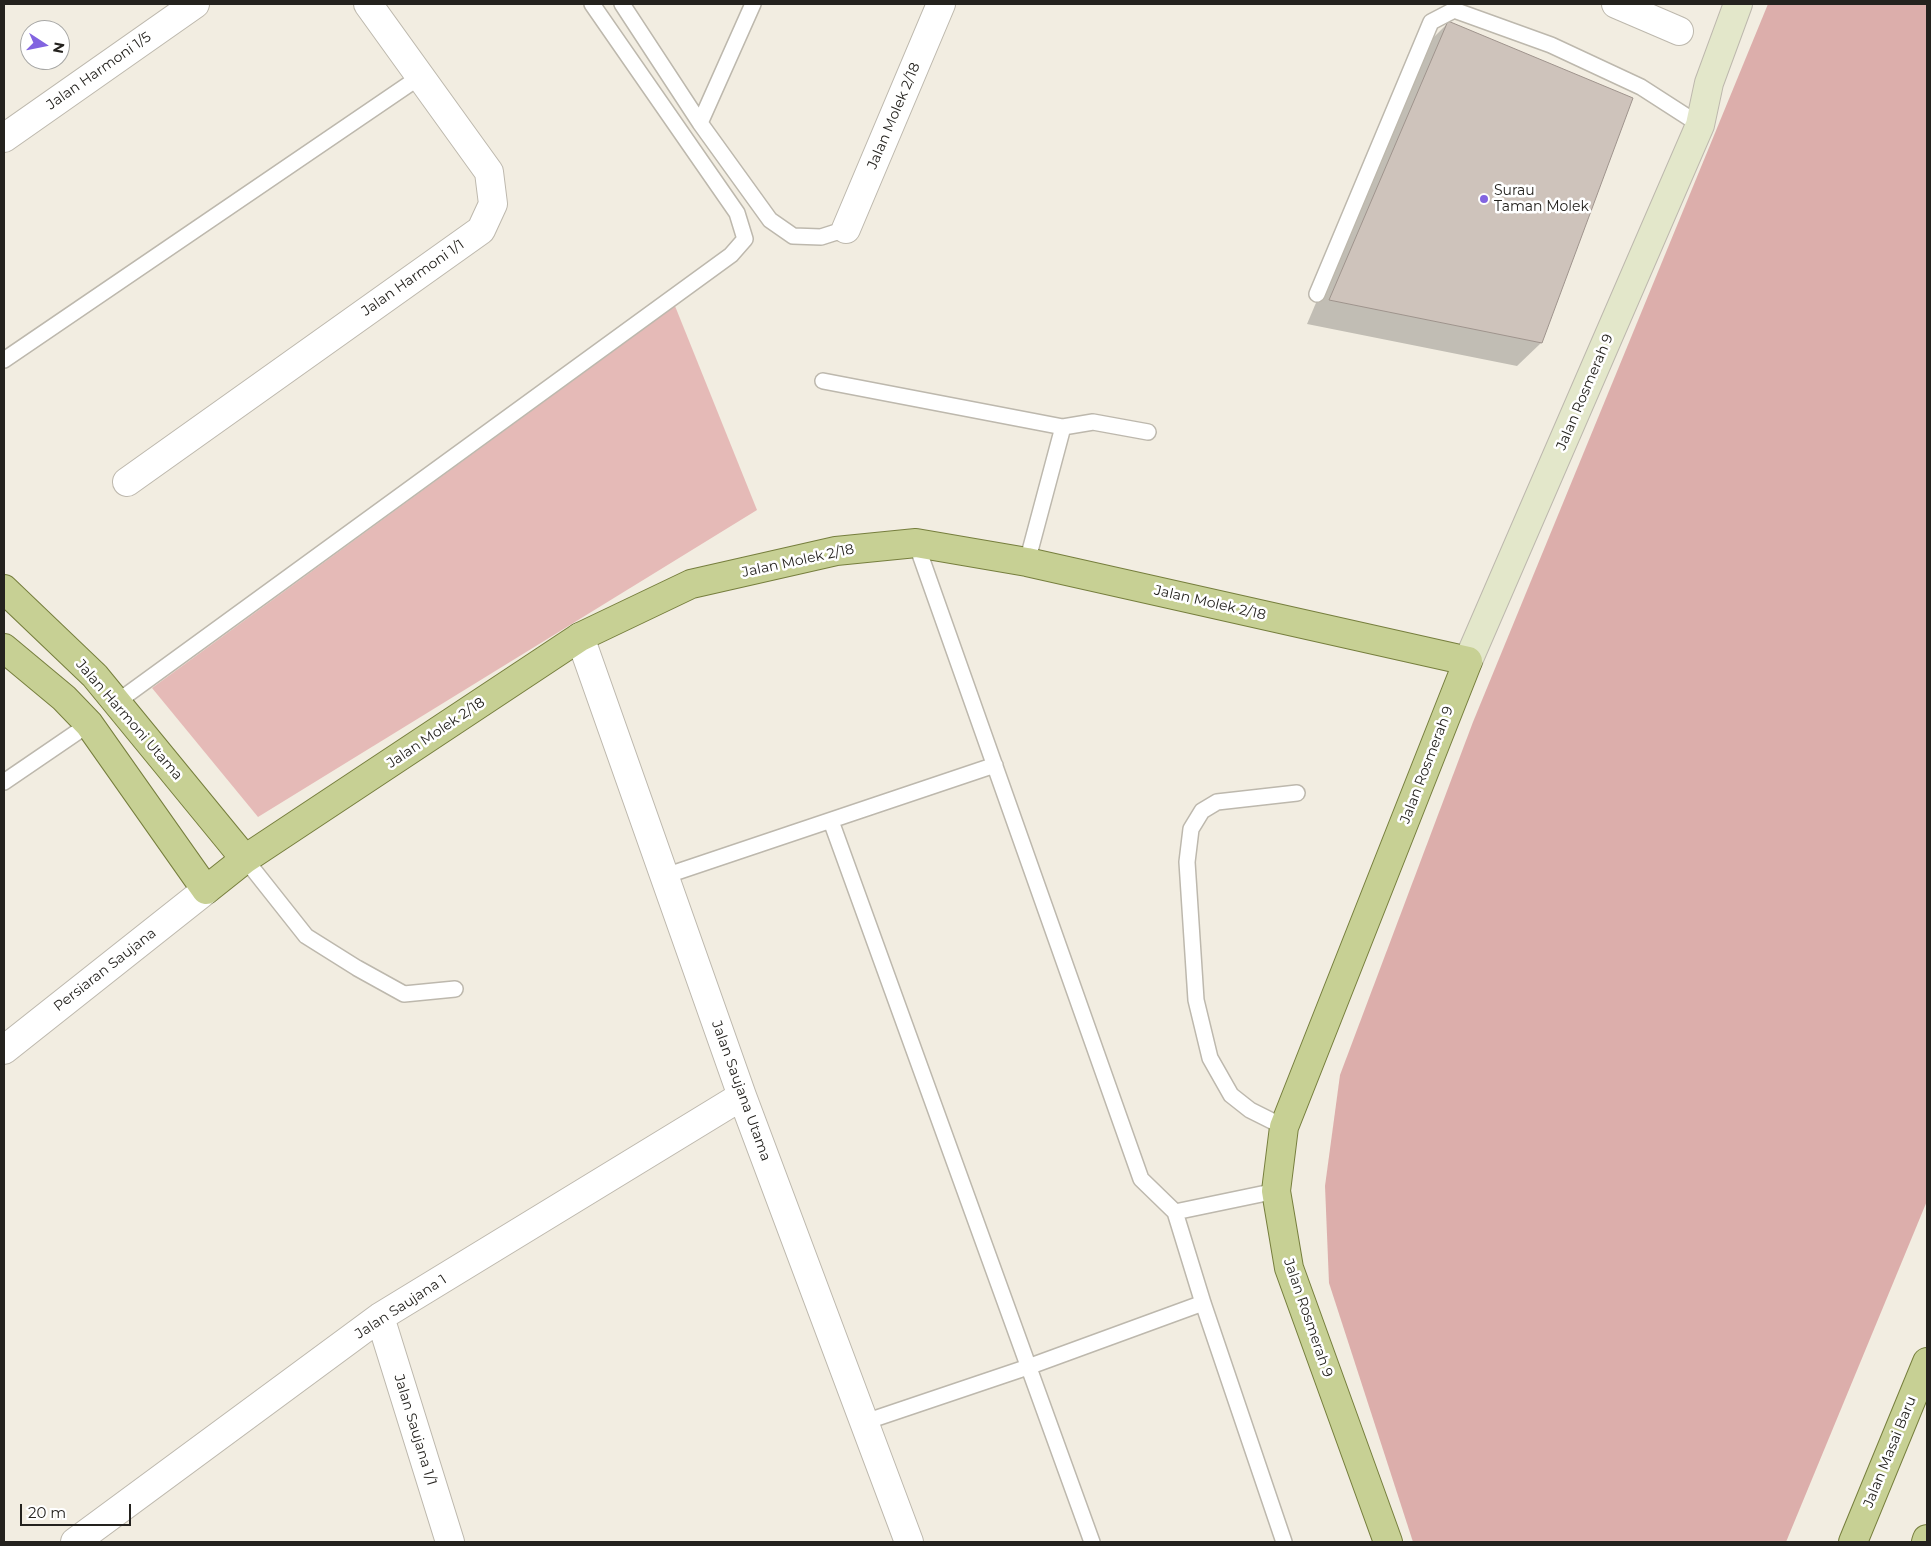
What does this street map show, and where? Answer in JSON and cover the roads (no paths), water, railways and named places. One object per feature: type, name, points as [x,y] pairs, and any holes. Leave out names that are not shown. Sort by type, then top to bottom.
[{"type":"main road","name":"Jalan Molek 2/18","points":[[206,890],[245,859],[580,637],[691,584],[836,551],[916,543],[1027,562],[1468,661]]},
{"type":"main road","name":"Jalan Harmoni Utama","points":[[4,589],[95,676],[245,859]]},
{"type":"main road","points":[[4,648],[64,698],[89,724],[206,890]]},
{"type":"main road","name":"Jalan Rosmerah 9","points":[[1388,1542],[1289,1268],[1276,1191],[1284,1127],[1468,661]]},
{"type":"main road","name":"Jalan Masai Baru","points":[[1853,1542],[1927,1362]]},
{"type":"street","name":"Jalan Harmoni 1/5","points":[[4,138],[195,4]]},
{"type":"street","name":"Jalan Harmoni 1/1","points":[[127,482],[481,230],[493,204],[489,172],[368,4]]},
{"type":"street","name":"Jalan Molek 2/18","points":[[846,229],[941,4]]},
{"type":"street","points":[[1616,4],[1679,31]]},
{"type":"street","name":"Jalan Rosmerah 9","points":[[1468,661],[1700,125],[1709,83],[1738,4]]},
{"type":"street","name":"Jalan Saujana Utama","points":[[580,637],[742,1096],[862,1423],[908,1542]]},
{"type":"street","name":"Persiaran Saujana","points":[[4,1050],[206,890]]},
{"type":"street","name":"Jalan Saujana 1","points":[[75,1542],[380,1317],[742,1096]]},
{"type":"street","name":"Jalan Saujana 1/1","points":[[380,1317],[450,1542]]},
{"type":"lane","points":[[117,702],[731,255],[744,239],[737,213],[592,4]]},
{"type":"lane","points":[[622,4],[700,123],[770,220],[793,236],[821,237],[846,229]]},
{"type":"lane","points":[[700,123],[753,4]]},
{"type":"lane","points":[[1317,294],[1431,22],[1454,10],[1551,45],[1641,86],[1700,125]]},
{"type":"lane","points":[[4,360],[421,76]]},
{"type":"lane","points":[[823,381],[1063,427],[1093,422],[1148,432]]},
{"type":"lane","points":[[1027,562],[1063,427]]},
{"type":"lane","points":[[916,543],[1141,1179],[1175,1212],[1203,1303],[1284,1542]]},
{"type":"lane","points":[[4,782],[89,724]]},
{"type":"lane","points":[[665,876],[995,766]]},
{"type":"lane","points":[[1284,1127],[1250,1110],[1231,1095],[1210,1058],[1196,1000],[1187,862],[1191,829],[1202,811],[1217,802],[1297,793]]},
{"type":"lane","points":[[830,821],[1092,1542]]},
{"type":"lane","points":[[245,859],[306,936],[357,968],[404,994],[456,989]]},
{"type":"lane","points":[[1175,1212],[1276,1191]]},
{"type":"lane","points":[[862,1423],[1028,1367],[1203,1303]]},
{"type":"place","name":"Surau Taman Molek","points":[[1484,199]]}]
